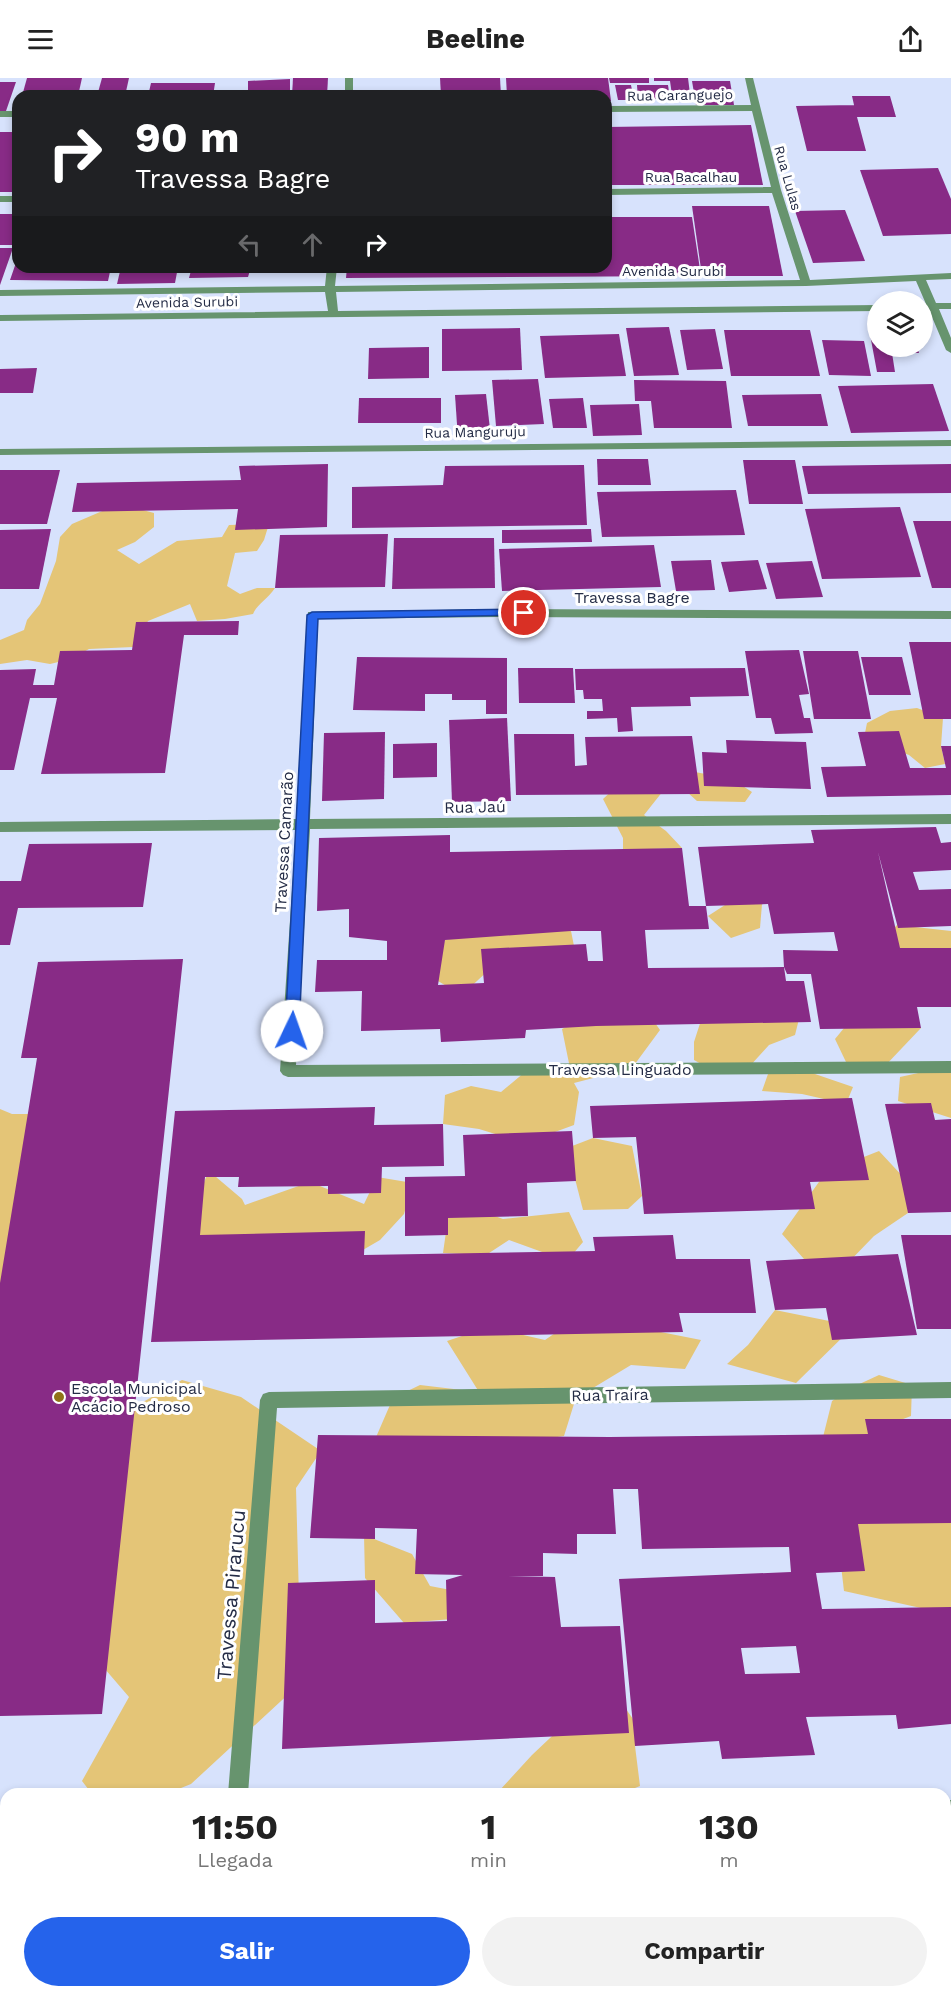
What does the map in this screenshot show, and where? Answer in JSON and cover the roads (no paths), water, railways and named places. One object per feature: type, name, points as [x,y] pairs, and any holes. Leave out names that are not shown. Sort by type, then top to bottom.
[{"type":"street","name":"Rua Lulas","points":[[749,78],[754,108],[776,190],[806,284]]},
{"type":"street","name":"Rua Caranguejo","points":[[612,109],[754,108]]},
{"type":"street","name":"Rua Bacalhau","points":[[612,192],[776,190]]},
{"type":"street","points":[[331,273],[330,287],[333,314]]},
{"type":"street","name":"Avenida Surubi","points":[[0,293],[330,287],[806,284],[951,276]]},
{"type":"street","points":[[920,279],[923,291]]},
{"type":"street","points":[[933,307],[951,306]]},
{"type":"street","name":"Avenida Surubi","points":[[0,318],[867,308]]},
{"type":"street","points":[[933,318],[951,350]]},
{"type":"street","name":"Rua Manguruju","points":[[0,452],[951,443]]},
{"type":"street","name":"Travessa Bagre","points":[[312,615],[500,613],[951,615]]},
{"type":"street","name":"Travessa Camarão","points":[[288,1071],[303,826],[312,615]]},
{"type":"street","name":"Rua Jaú","points":[[0,827],[951,819]]},
{"type":"street","name":"Travessa Linguado","points":[[288,1071],[951,1067]]},
{"type":"street","name":"Rua Traíra","points":[[269,1400],[951,1390]]},
{"type":"street","name":"Travessa Pirarucu","points":[[238,1788],[269,1400]]},
{"type":"place","name":"Escola Municipal Acácio Pedroso","points":[[59,1397]]}]
